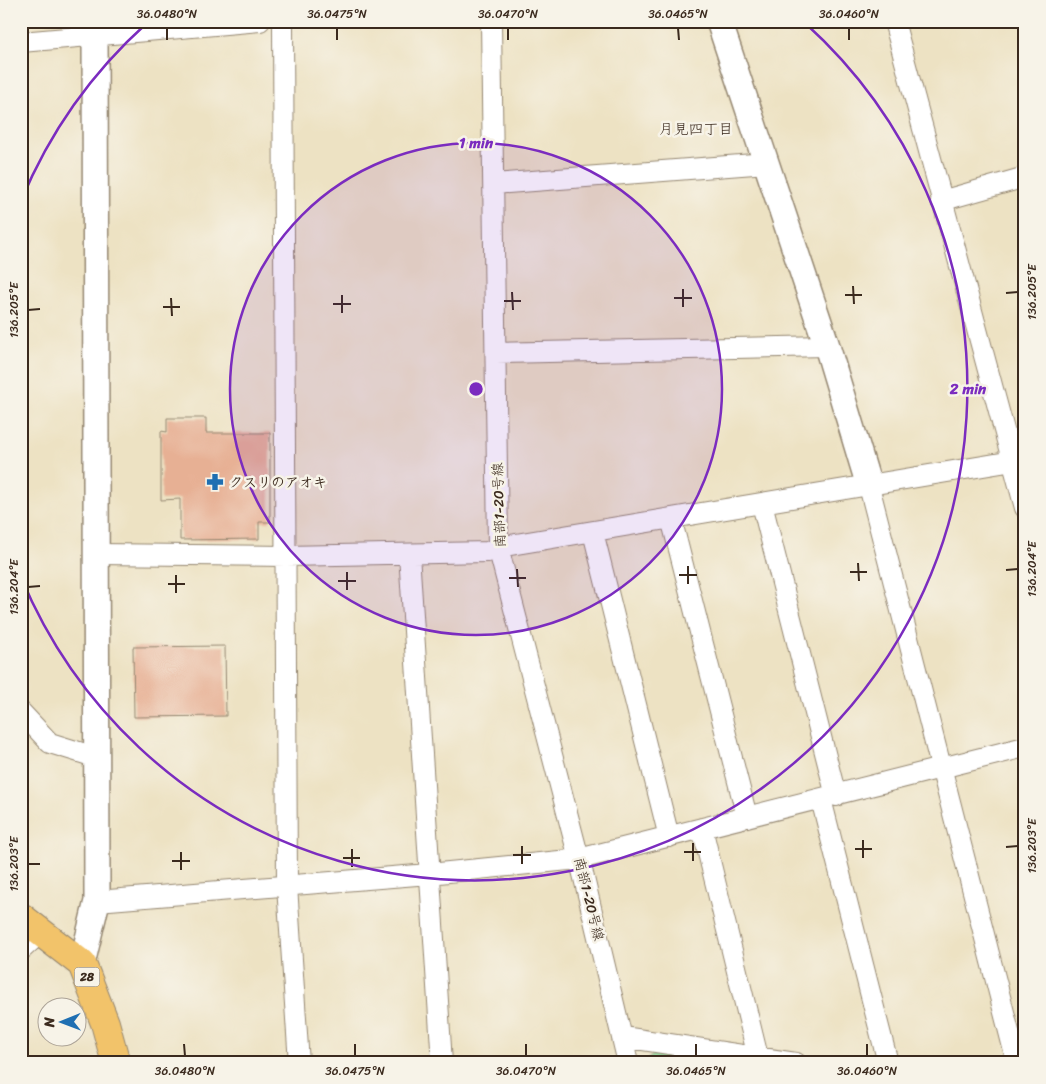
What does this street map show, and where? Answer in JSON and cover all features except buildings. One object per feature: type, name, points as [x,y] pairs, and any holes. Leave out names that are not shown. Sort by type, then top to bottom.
[{"type":"main road","name":"28","points":[[21,916],[82,964],[105,1023],[116,1063]]},
{"type":"street","points":[[21,42],[95,28],[260,21]]},
{"type":"street","points":[[284,21],[287,886],[299,1063]]},
{"type":"street","name":"南部1-20号線","points":[[491,21],[498,548],[579,859],[628,1063]]},
{"type":"street","points":[[719,21],[827,346],[869,486],[1017,1063]]},
{"type":"street","points":[[894,21],[941,201],[1019,460],[1025,508]]},
{"type":"street","points":[[82,964],[96,901],[95,28]]},
{"type":"street","points":[[494,184],[767,163]]},
{"type":"street","points":[[941,201],[1025,177]]},
{"type":"street","points":[[496,353],[827,346]]},
{"type":"street","points":[[96,554],[286,556],[488,552],[498,548],[670,518],[1019,460]]},
{"type":"street","points":[[762,504],[888,1063]]},
{"type":"street","points":[[670,518],[747,817]]},
{"type":"street","points":[[593,532],[669,837]]},
{"type":"street","points":[[409,554],[442,1063]]},
{"type":"street","points":[[21,712],[50,743],[95,757]]},
{"type":"street","points":[[96,901],[429,874],[579,859],[829,798],[1025,747]]},
{"type":"street","points":[[702,828],[758,1057]]},
{"type":"street","points":[[623,1037],[796,1063]]},
{"type":"lane","points":[[21,957],[45,935]]},
{"type":"green space","points":[[654,1054],[715,1063],[643,1063]]},
{"type":"place","name":"クスリのアオキ","points":[[215,482]]},
{"type":"district","name":"月見四丁目","points":[[696,129]]}]
